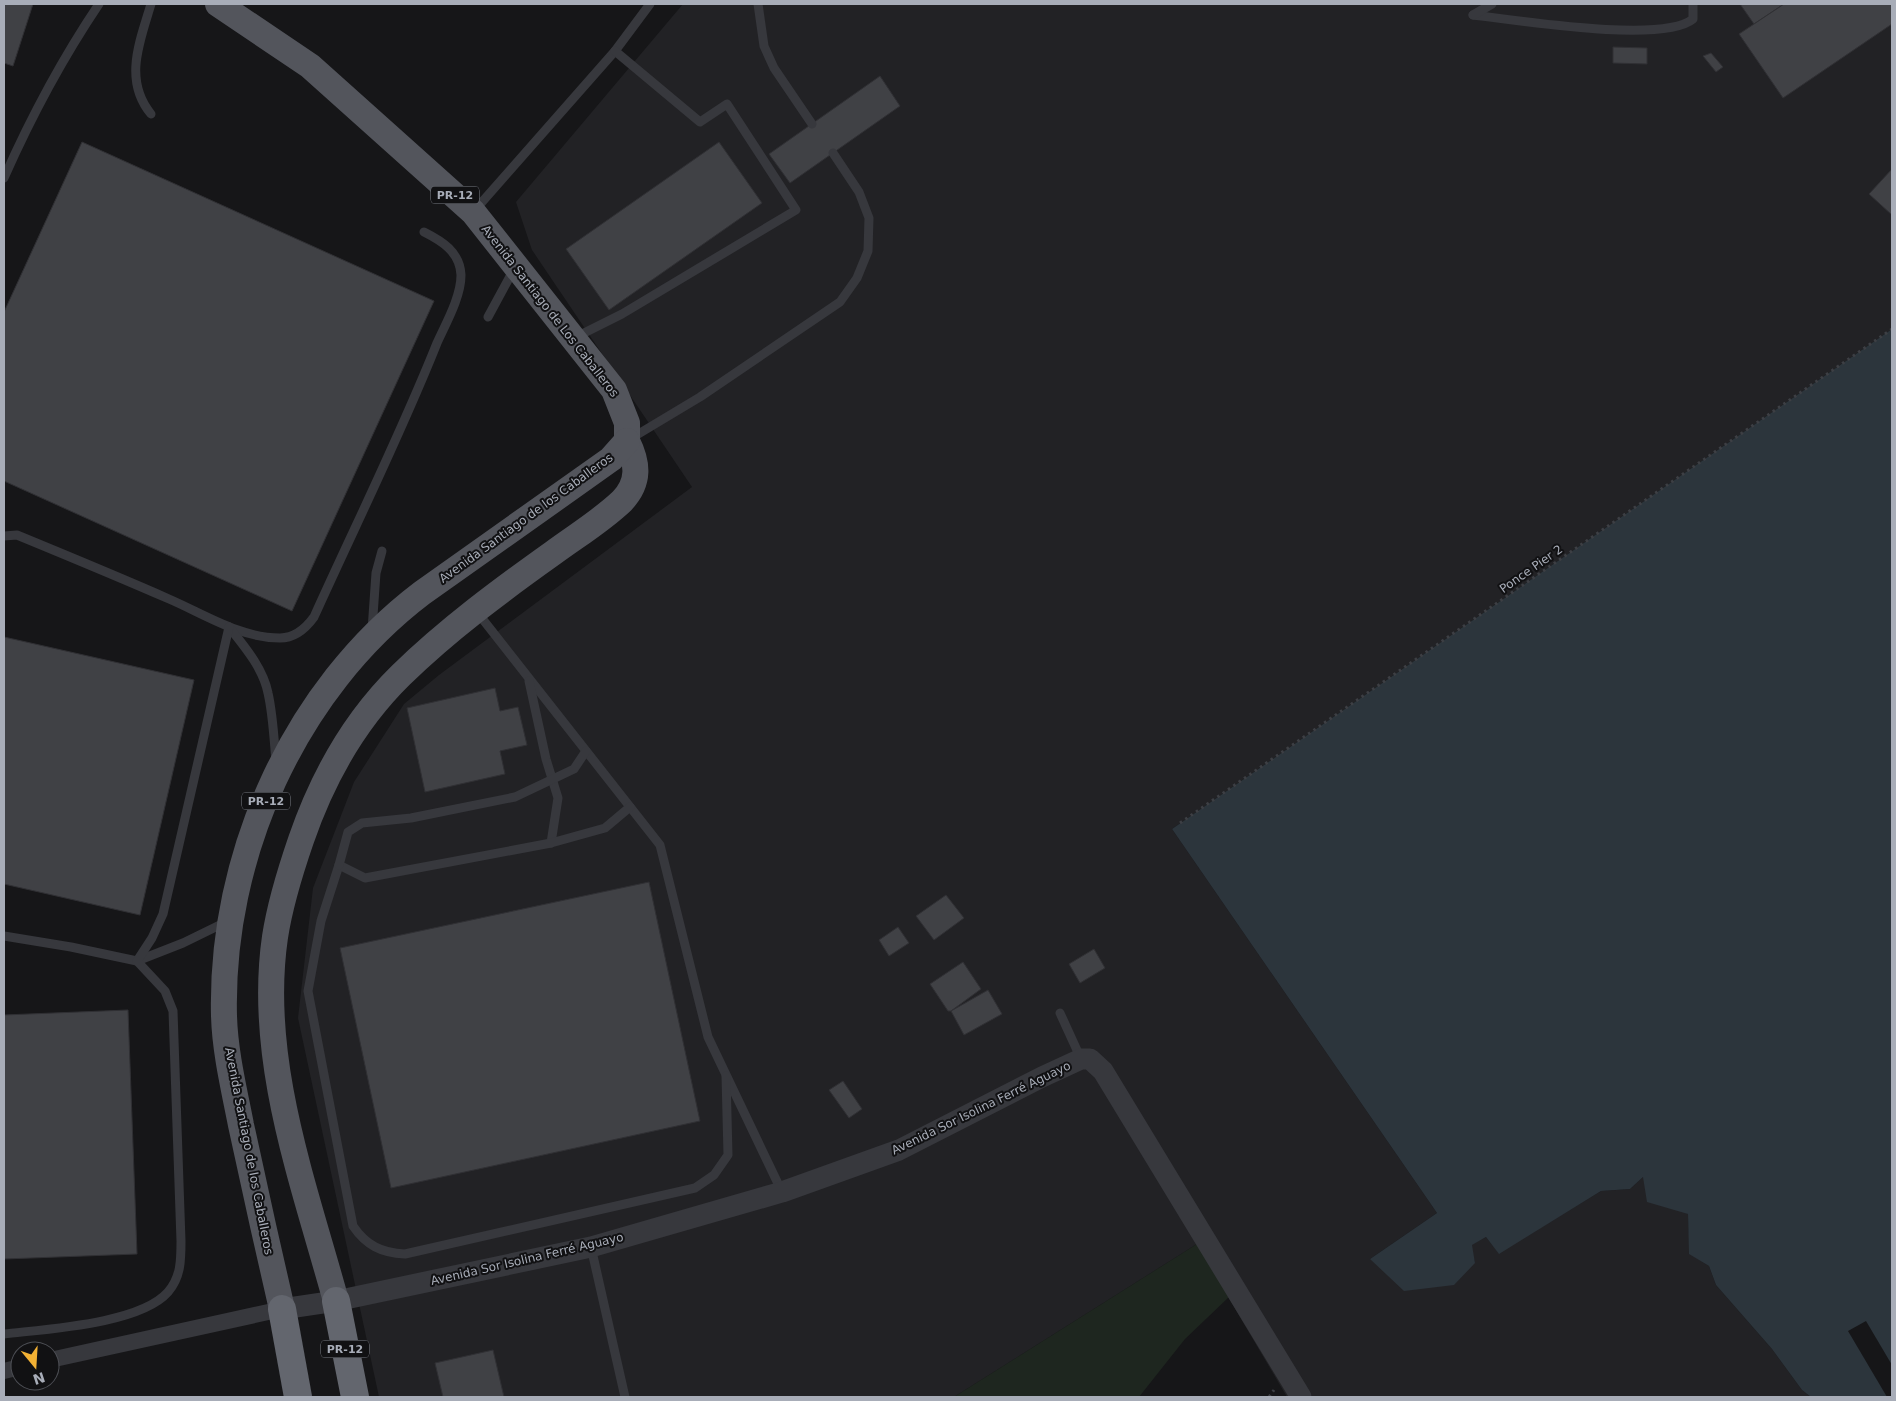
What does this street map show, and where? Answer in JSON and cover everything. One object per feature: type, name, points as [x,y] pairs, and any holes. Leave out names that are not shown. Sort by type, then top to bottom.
[{"type":"highway","name":"PR-12","points":[[336,1301],[355,1397]]},
{"type":"highway","name":"Avenida Santiago de los Caballeros","points":[[282,1309],[298,1397]]},
{"type":"main road","name":"Avenida Santiago de Los Caballeros","points":[[218,4],[310,66],[473,212],[574,338],[618,397],[627,423],[627,441]]},
{"type":"main road","name":"PR-12","points":[[336,1301],[288,1124],[276,1062],[272,1023],[271,977],[280,908],[288,878],[320,791],[354,732],[399,676],[477,611],[614,508],[629,494],[635,480],[636,468],[634,455],[627,441]]},
{"type":"main road","name":"Avenida Santiago de los Caballeros","points":[[282,1309],[245,1144],[227,1050],[224,1017],[225,974],[230,919],[245,858],[260,814],[278,774],[315,705],[371,636],[393,615],[422,593],[611,459],[627,441]]},
{"type":"street","name":"Avenida Sor Isolina Ferré Aguayo","points":[[282,1309],[336,1301],[591,1247],[782,1192],[899,1150],[1081,1059],[1090,1059],[1103,1071],[1301,1397]]},
{"type":"street","points":[[60,1358],[282,1309]]},
{"type":"lane","points":[[4,178],[25,130],[55,75],[99,4]]},
{"type":"lane","points":[[151,114],[138,93],[135,58],[152,4]]},
{"type":"lane","points":[[473,212],[615,51],[650,4]]},
{"type":"lane","points":[[758,4],[764,46],[774,68],[812,124]]},
{"type":"lane","points":[[1472,4],[1473,15]]},
{"type":"lane","points":[[1473,15],[1492,4]]},
{"type":"lane","points":[[1473,15],[1562,26],[1658,30],[1687,24],[1693,19],[1693,4]]},
{"type":"lane","points":[[574,338],[622,314],[796,210],[727,104],[700,122],[615,51]]},
{"type":"lane","points":[[627,441],[700,397],[840,302],[856,278],[868,251],[869,218],[860,192],[833,153]]},
{"type":"lane","points":[[4,536],[17,535],[90,565],[229,627],[281,638],[296,634],[307,627],[314,617],[428,366],[459,290],[461,275],[455,255],[439,239],[424,232]]},
{"type":"lane","points":[[488,317],[515,266]]},
{"type":"lane","points":[[371,636],[376,573],[382,551]]},
{"type":"lane","points":[[477,611],[660,845],[708,1037],[782,1192]]},
{"type":"lane","points":[[229,627],[257,666],[268,692],[278,774]]},
{"type":"lane","points":[[137,961],[152,938],[163,914],[229,627]]},
{"type":"lane","points":[[528,678],[538,727],[558,798],[551,843]]},
{"type":"lane","points":[[586,752],[574,769],[515,796],[410,818],[362,824],[348,832],[321,921],[308,991],[349,1214],[360,1236],[379,1250],[405,1254],[695,1188],[714,1175],[728,1155],[726,1076]]},
{"type":"lane","points":[[339,865],[364,878],[551,843],[605,828],[630,807]]},
{"type":"lane","points":[[4,936],[71,947],[137,961],[183,943],[230,919]]},
{"type":"lane","points":[[4,1334],[87,1323],[142,1311],[158,1302],[169,1291],[179,1272],[181,1241],[173,1011],[165,992],[137,961]]},
{"type":"lane","points":[[1060,1013],[1081,1059]]},
{"type":"lane","points":[[591,1247],[625,1397]]},
{"type":"path","name":"Ponce Pier 2","points":[[1180,823],[1892,329]]},
{"type":"shaded area","points":[[683,4],[1892,4],[1892,329],[1172,829],[1437,1213],[1370,1259],[1475,1263],[1471,1245],[1486,1237],[1499,1253],[1601,1191],[1630,1189],[1644,1176],[1688,1214],[1690,1254],[1709,1266],[1716,1285],[1772,1349],[1802,1390],[1811,1397],[1287,1397],[1197,1244],[954,1397],[379,1397],[298,1018],[313,888],[354,782],[404,704],[439,675],[692,487],[532,250],[516,202]]},
{"type":"shaded area","points":[[1892,329],[1892,1397],[1811,1397],[1802,1390],[1772,1349],[1716,1285],[1709,1266],[1689,1254],[1688,1214],[1647,1202],[1643,1177],[1630,1189],[1601,1191],[1499,1254],[1486,1237],[1472,1245],[1475,1263],[1454,1285],[1404,1291],[1370,1259],[1437,1213],[1172,829]]},
{"type":"shaded area","points":[[1197,1244],[1229,1297],[1185,1339],[1139,1397],[954,1397]]},
{"type":"pier","points":[[1866,1321],[1892,1365],[1892,1397],[1887,1397],[1848,1331]]},
{"type":"building","points":[[4,4],[33,4],[13,66],[4,63]]},
{"type":"building","points":[[1740,4],[1784,4],[1754,24]]},
{"type":"building","points":[[1784,4],[1892,4],[1892,24],[1783,98],[1739,34]]},
{"type":"building","points":[[1613,47],[1647,48],[1647,64],[1613,63]]},
{"type":"building","points":[[1711,53],[1723,67],[1716,72],[1703,56]]},
{"type":"building","points":[[880,76],[900,106],[790,183],[769,154]]},
{"type":"building","points":[[82,142],[434,301],[292,611],[4,481],[4,312]]},
{"type":"building","points":[[719,142],[762,203],[609,310],[566,249]]},
{"type":"building","points":[[1892,169],[1892,215],[1869,194]]},
{"type":"building","points":[[4,637],[194,680],[140,915],[4,884]]},
{"type":"building","points":[[495,688],[500,711],[518,707],[527,745],[500,751],[505,774],[425,792],[407,708]]},
{"type":"building","points":[[649,882],[700,1121],[391,1188],[340,948]]},
{"type":"building","points":[[946,895],[964,918],[934,940],[916,916]]},
{"type":"building","points":[[898,927],[909,943],[889,956],[879,940]]},
{"type":"building","points":[[1094,949],[1105,968],[1080,983],[1069,964]]},
{"type":"building","points":[[963,962],[981,989],[951,1011],[948,1011],[930,984]]},
{"type":"building","points":[[988,990],[1002,1014],[964,1035],[951,1011]]},
{"type":"building","points":[[128,1010],[137,1254],[4,1259],[4,1015]]},
{"type":"building","points":[[843,1081],[862,1109],[849,1118],[829,1090]]},
{"type":"building","points":[[493,1350],[504,1397],[443,1397],[435,1363]]}]
